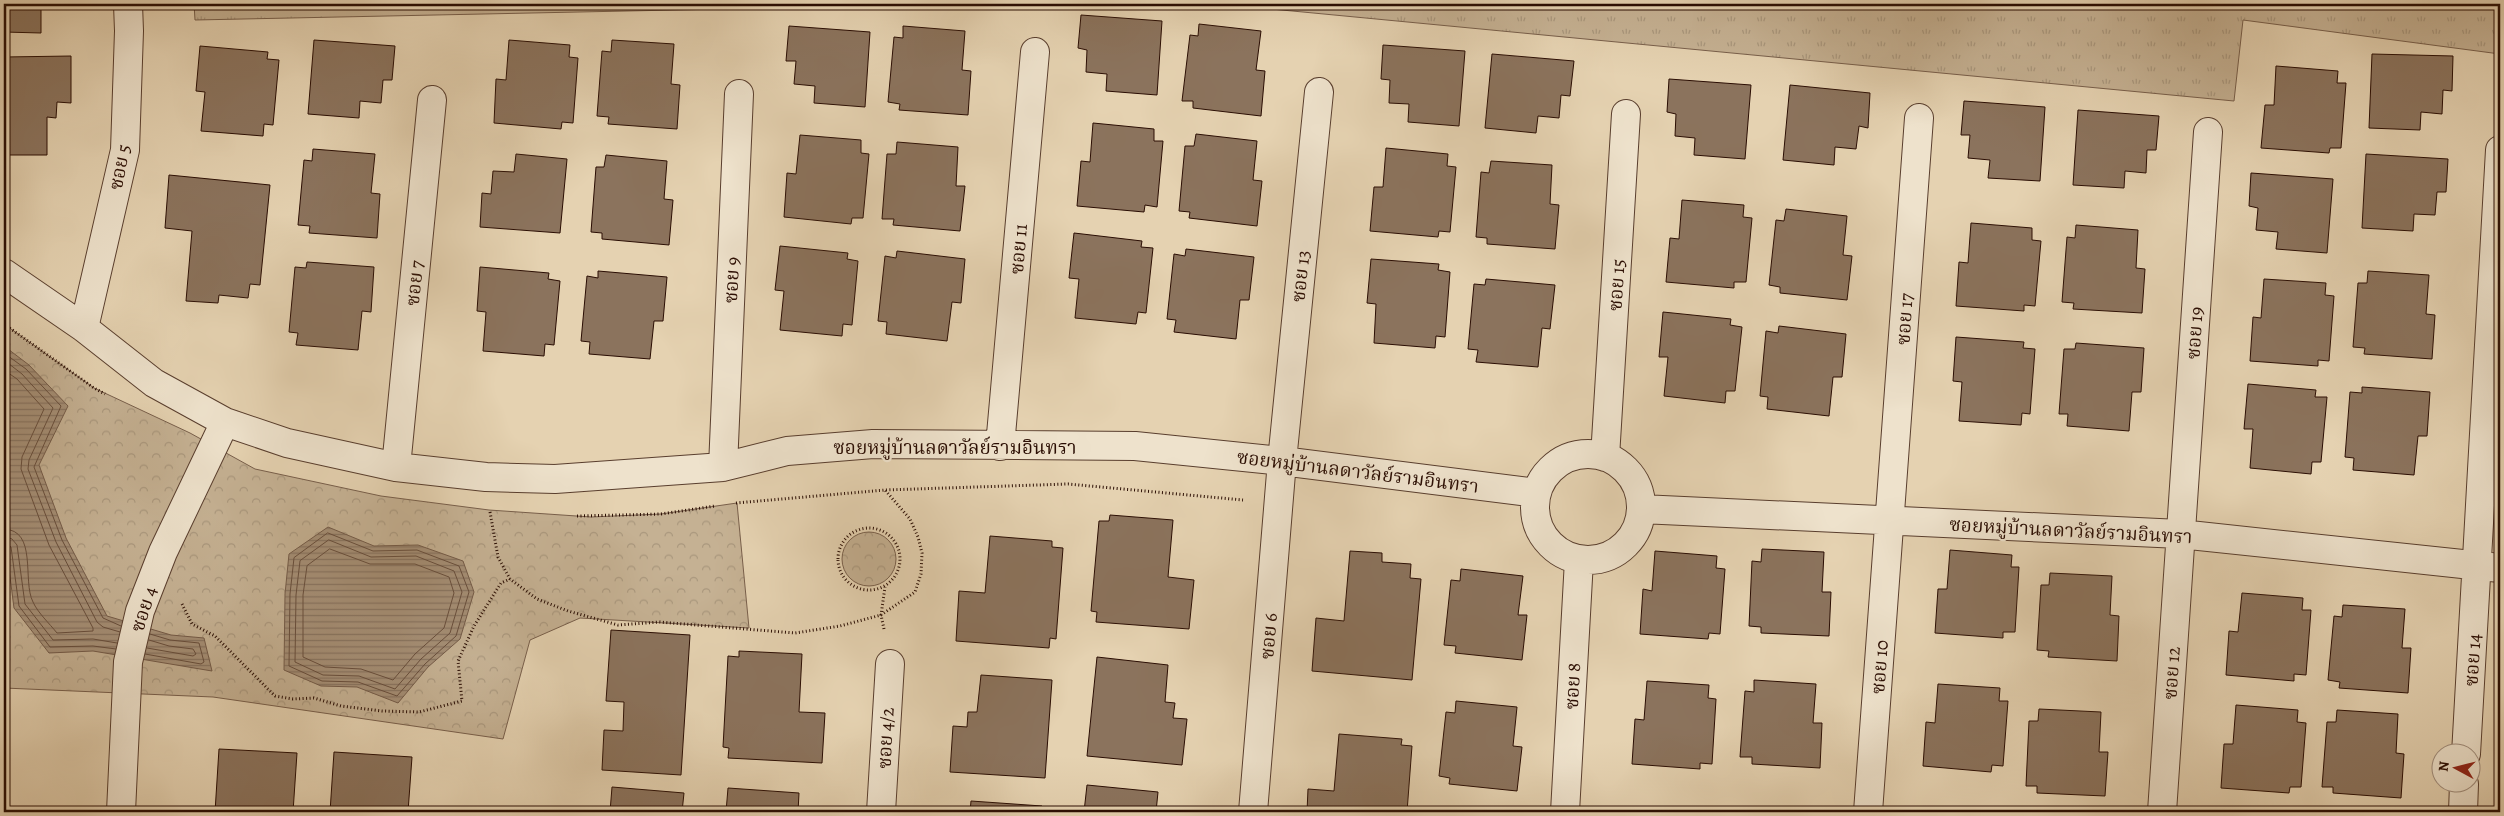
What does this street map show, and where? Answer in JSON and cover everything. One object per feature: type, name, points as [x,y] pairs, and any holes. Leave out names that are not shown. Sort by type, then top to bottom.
[{"type":"street","name":"ซอย 5","points":[[84,328],[125,150],[129,31],[128,4]]},
{"type":"street","name":"ซอย 11","points":[[1000,446],[1036,52]]},
{"type":"street","name":"ซอย 13","points":[[1282,460],[1319,92]]},
{"type":"street","name":"ซอย 9","points":[[723,467],[739,94]]},
{"type":"street","name":"ซอย 7","points":[[396,467],[432,100]]},
{"type":"street","name":"ซอย 15","points":[[1605,456],[1626,114]]},
{"type":"street","name":"ซอย 17","points":[[1889,521],[1919,118]]},
{"type":"street","name":"ซอย 19","points":[[2180,534],[2208,132]]},
{"type":"street","name":"ซอย 14","points":[[2467,744],[2489,568],[2500,150]]},
{"type":"street","name":"ซอยหมู่บ้านลดาวัลย์รามอินทรา","points":[[4,274],[84,328],[154,383],[225,422],[287,443],[396,467],[486,477],[555,479],[723,467],[787,451],[873,444],[1135,446],[1282,460],[1537,493]]},
{"type":"street","name":"ซอย 4","points":[[121,812],[128,662],[140,611],[163,552],[225,422]]},
{"type":"street","points":[[1588,454],[1605,456],[1620,464],[1631,477],[1638,493],[1641,509],[1637,527],[1628,542],[1614,554],[1597,560],[1579,560],[1562,554],[1549,542],[1539,527],[1535,509],[1537,493],[1544,477],[1556,465],[1571,456],[1588,454]]},
{"type":"street","name":"ซอย 6","points":[[1253,812],[1282,460]]},
{"type":"street","name":"ซอยหมู่บ้านลดาวัลย์รามอินทรา","points":[[1641,509],[2180,534],[2489,568]]},
{"type":"street","name":"ซอย 10","points":[[1868,812],[1889,521]]},
{"type":"street","name":"ซอย 12","points":[[2162,812],[2180,534]]},
{"type":"street","name":"ซอย 8","points":[[1565,812],[1579,560]]},
{"type":"street","name":"ซอย 4/2","points":[[881,812],[890,664]]},
{"type":"street","points":[[2462,812],[2463,794]]},
{"type":"path","points":[[727,505],[885,490],[1068,484],[1279,503]]},
{"type":"path","points":[[499,511],[490,510],[498,557],[510,579],[536,599],[568,611],[618,625],[659,622],[795,633],[840,626],[881,615],[916,592],[921,567],[918,536],[910,519],[885,490]]},
{"type":"path","points":[[573,516],[661,514],[718,506]]},
{"type":"path","points":[[885,587],[872,591],[854,587],[846,580],[840,570],[839,548],[853,532],[863,528],[880,529],[890,535],[900,553],[899,570],[893,580],[885,587],[881,615],[890,664]]},
{"type":"path","points":[[184,596],[182,604],[192,624],[215,636],[275,696],[293,699],[314,698],[341,706],[382,711],[419,712],[462,701],[458,661],[474,626],[502,583],[510,579]]},
{"type":"green space","points":[[194,4],[964,4],[195,20]]},
{"type":"green space","points":[[1219,4],[2500,4],[2500,54],[2243,20],[2234,101]]},
{"type":"green space","points":[[4,324],[94,388],[190,433],[255,469],[381,496],[489,510],[591,517],[661,514],[737,503],[749,628],[580,618],[530,640],[503,739],[213,697],[4,688]]},
{"type":"green space","points":[[869,532],[879,534],[888,540],[894,549],[896,559],[894,569],[888,578],[879,584],[869,586],[859,584],[850,578],[844,569],[842,559],[844,549],[850,540],[859,534]]},
{"type":"water","points":[[4,346],[29,365],[68,406],[39,465],[66,538],[107,616],[171,635],[204,638],[212,671],[93,651],[49,653],[14,608],[4,530]]},
{"type":"water","points":[[328,527],[374,546],[418,545],[463,561],[474,592],[460,639],[428,667],[398,703],[357,687],[321,686],[284,670],[285,594],[289,554]]},
{"type":"building","points":[[4,4],[41,4],[41,33],[4,32]]},
{"type":"building","points":[[1081,15],[1162,21],[1157,95],[1106,91],[1107,74],[1086,72],[1087,50],[1078,48]]},
{"type":"building","points":[[1199,24],[1261,31],[1256,70],[1265,71],[1261,116],[1193,108],[1193,101],[1182,101],[1190,35],[1198,36]]},
{"type":"building","points":[[789,26],[870,32],[865,107],[814,103],[815,86],[794,84],[796,61],[786,61]]},
{"type":"building","points":[[903,26],[965,31],[962,70],[971,71],[968,115],[899,110],[900,104],[888,102],[894,37],[903,38]]},
{"type":"building","points":[[314,40],[395,46],[392,80],[383,80],[381,103],[360,101],[359,118],[308,114]]},
{"type":"building","points":[[509,40],[570,45],[569,57],[578,58],[573,123],[562,122],[561,129],[494,123],[496,79],[506,80]]},
{"type":"building","points":[[612,40],[674,44],[671,84],[680,85],[677,129],[608,124],[609,117],[597,116],[602,51],[611,52]]},
{"type":"building","points":[[1383,45],[1465,51],[1459,126],[1408,122],[1409,104],[1389,103],[1390,80],[1381,79]]},
{"type":"building","points":[[200,46],[268,52],[267,59],[279,60],[273,125],[264,124],[263,136],[201,131],[205,92],[196,91]]},
{"type":"building","points":[[1492,54],[1574,61],[1570,96],[1561,95],[1559,118],[1538,116],[1536,133],[1485,128]]},
{"type":"building","points":[[2372,54],[2453,56],[2452,91],[2443,90],[2442,114],[2421,112],[2420,130],[2369,128]]},
{"type":"building","points":[[71,56],[71,103],[57,102],[56,118],[47,117],[47,155],[4,155],[4,57]]},
{"type":"building","points":[[2276,66],[2338,71],[2337,83],[2346,83],[2341,148],[2330,148],[2329,153],[2261,148],[2265,105],[2274,105]]},
{"type":"building","points":[[1669,79],[1751,85],[1745,159],[1694,155],[1695,138],[1675,136],[1676,114],[1667,112]]},
{"type":"building","points":[[1790,85],[1870,93],[1868,128],[1859,126],[1856,149],[1835,147],[1834,165],[1783,160]]},
{"type":"building","points":[[1964,101],[2045,107],[2040,181],[1988,178],[1990,160],[1968,158],[1970,135],[1961,135]]},
{"type":"building","points":[[2078,110],[2159,116],[2156,150],[2147,150],[2146,173],[2125,171],[2124,188],[2073,185]]},
{"type":"building","points":[[1093,123],[1154,129],[1154,141],[1163,141],[1157,207],[1145,205],[1144,212],[1077,206],[1081,161],[1090,162]]},
{"type":"building","points":[[1196,134],[1257,141],[1253,180],[1262,181],[1257,226],[1189,218],[1190,212],[1179,211],[1185,146],[1194,146]]},
{"type":"building","points":[[800,135],[861,140],[861,153],[869,154],[863,218],[852,218],[851,224],[784,217],[787,173],[796,174]]},
{"type":"building","points":[[897,142],[958,147],[956,186],[965,186],[960,231],[893,225],[894,219],[882,219],[887,154],[896,154]]},
{"type":"building","points":[[1386,148],[1448,154],[1447,166],[1456,167],[1450,232],[1439,231],[1438,237],[1370,231],[1374,187],[1383,187]]},
{"type":"building","points":[[313,149],[375,154],[371,193],[380,194],[377,238],[309,233],[310,226],[298,225],[304,160],[312,161]]},
{"type":"building","points":[[516,154],[567,159],[560,233],[480,227],[482,193],[491,194],[493,171],[514,172]]},
{"type":"building","points":[[2366,154],[2448,159],[2446,192],[2437,192],[2435,215],[2414,214],[2413,231],[2362,228]]},
{"type":"building","points":[[606,155],[667,161],[664,199],[673,200],[669,245],[602,239],[602,233],[591,232],[596,167],[604,167]]},
{"type":"building","points":[[1491,161],[1552,165],[1550,204],[1559,205],[1555,249],[1487,244],[1487,238],[1476,237],[1481,172],[1489,173]]},
{"type":"building","points":[[2251,173],[2333,179],[2327,253],[2276,249],[2278,232],[2256,230],[2258,208],[2249,206]]},
{"type":"building","points":[[169,175],[270,185],[260,285],[250,284],[248,298],[219,295],[218,303],[186,301],[192,231],[165,228]]},
{"type":"building","points":[[1682,200],[1744,205],[1743,217],[1752,218],[1746,282],[1734,282],[1734,288],[1666,282],[1670,238],[1679,239]]},
{"type":"building","points":[[1786,209],[1847,216],[1843,255],[1852,256],[1847,300],[1780,293],[1780,287],[1769,285],[1776,220],[1784,221]]},
{"type":"building","points":[[1971,223],[2032,228],[2032,240],[2041,241],[2035,306],[2024,305],[2024,311],[1956,306],[1959,262],[1968,263]]},
{"type":"building","points":[[2076,225],[2138,230],[2136,268],[2145,269],[2142,313],[2073,309],[2074,303],[2062,302],[2067,237],[2075,238]]},
{"type":"building","points":[[1074,233],[1142,241],[1141,247],[1153,248],[1146,313],[1138,312],[1136,324],[1075,318],[1079,279],[1069,278]]},
{"type":"building","points":[[780,246],[848,253],[847,259],[858,261],[852,325],[843,324],[842,336],[780,330],[784,291],[775,290]]},
{"type":"building","points":[[1186,249],[1254,257],[1249,300],[1240,300],[1236,339],[1174,332],[1176,320],[1167,319],[1174,254],[1185,256]]},
{"type":"building","points":[[897,251],[965,259],[961,303],[952,302],[947,341],[886,334],[887,322],[878,321],[885,256],[896,258]]},
{"type":"building","points":[[1371,259],[1439,264],[1438,270],[1450,272],[1445,337],[1436,336],[1435,348],[1374,343],[1376,304],[1367,303]]},
{"type":"building","points":[[307,262],[374,267],[371,312],[362,311],[358,350],[296,345],[298,333],[289,332],[295,267],[306,268]]},
{"type":"building","points":[[480,267],[549,273],[548,279],[560,281],[554,345],[545,344],[544,356],[483,351],[486,312],[477,311]]},
{"type":"building","points":[[598,271],[667,277],[663,321],[654,321],[650,359],[589,354],[590,342],[581,341],[587,276],[598,278]]},
{"type":"building","points":[[2368,271],[2429,275],[2426,314],[2435,315],[2432,359],[2364,354],[2365,348],[2353,347],[2358,283],[2367,283]]},
{"type":"building","points":[[1486,279],[1555,285],[1550,329],[1542,328],[1538,367],[1476,362],[1478,350],[1468,349],[1474,284],[1485,285]]},
{"type":"building","points":[[2264,279],[2326,283],[2325,295],[2334,296],[2329,361],[2318,360],[2318,366],[2250,361],[2253,317],[2261,318]]},
{"type":"building","points":[[1663,312],[1731,319],[1730,325],[1742,327],[1735,391],[1726,391],[1725,403],[1664,396],[1668,357],[1659,357]]},
{"type":"building","points":[[1779,326],[1846,334],[1842,377],[1833,377],[1829,416],[1767,409],[1768,397],[1760,396],[1766,331],[1778,333]]},
{"type":"building","points":[[1956,337],[2024,342],[2023,348],[2035,349],[2030,414],[2022,413],[2021,425],[1959,421],[1962,382],[1953,381]]},
{"type":"building","points":[[2076,343],[2144,348],[2141,392],[2132,392],[2129,431],[2067,426],[2068,414],[2059,414],[2064,349],[2075,349]]},
{"type":"building","points":[[2248,384],[2316,390],[2315,397],[2327,397],[2321,462],[2312,462],[2311,474],[2250,468],[2253,429],[2244,429]]},
{"type":"building","points":[[2362,387],[2430,392],[2427,436],[2418,436],[2414,475],[2353,470],[2354,458],[2345,457],[2350,392],[2362,393]]},
{"type":"building","points":[[1110,515],[1173,520],[1168,577],[1194,580],[1189,629],[1096,622],[1097,612],[1091,611],[1099,521],[1109,521]]},
{"type":"building","points":[[990,536],[1052,541],[1052,547],[1063,548],[1056,639],[1050,638],[1049,648],[956,641],[959,591],[985,593]]},
{"type":"building","points":[[1762,549],[1824,552],[1822,592],[1831,592],[1829,636],[1761,633],[1761,627],[1749,626],[1752,561],[1761,562]]},
{"type":"building","points":[[1950,550],[2012,555],[2011,567],[2019,567],[2015,632],[2003,632],[2003,638],[1935,633],[1938,589],[1947,589]]},
{"type":"building","points":[[1350,551],[1382,553],[1382,562],[1411,564],[1410,578],[1421,579],[1412,680],[1312,671],[1316,618],[1344,621]]},
{"type":"building","points":[[1655,551],[1717,556],[1716,568],[1725,569],[1720,634],[1709,633],[1708,639],[1640,634],[1643,589],[1652,591]]},
{"type":"building","points":[[1461,569],[1523,576],[1518,615],[1527,615],[1522,660],[1455,653],[1456,646],[1444,645],[1451,580],[1460,581]]},
{"type":"building","points":[[2050,573],[2112,576],[2110,615],[2119,616],[2117,661],[2048,657],[2049,651],[2037,650],[2041,585],[2049,585]]},
{"type":"building","points":[[2242,593],[2303,598],[2302,610],[2311,610],[2306,675],[2294,674],[2294,681],[2226,675],[2229,631],[2238,632]]},
{"type":"building","points":[[2343,605],[2405,609],[2402,648],[2411,648],[2408,693],[2339,688],[2340,682],[2328,680],[2334,616],[2342,617]]},
{"type":"building","points":[[611,630],[690,635],[681,775],[602,770],[604,730],[623,731],[624,702],[606,701]]},
{"type":"building","points":[[739,651],[802,654],[799,712],[825,713],[822,763],[728,758],[729,748],[723,747],[728,656],[739,657]]},
{"type":"building","points":[[1097,657],[1168,665],[1165,702],[1175,703],[1173,718],[1187,719],[1182,765],[1087,756]]},
{"type":"building","points":[[981,675],[1052,680],[1045,778],[950,772],[953,726],[967,727],[968,712],[977,712]]},
{"type":"building","points":[[1754,680],[1816,684],[1813,723],[1822,723],[1820,768],[1752,764],[1752,757],[1740,757],[1745,691],[1754,692]]},
{"type":"building","points":[[1647,681],[1709,685],[1708,698],[1716,699],[1712,764],[1700,763],[1700,769],[1632,764],[1635,719],[1644,720]]},
{"type":"building","points":[[1938,684],[2000,688],[1999,701],[2008,701],[2003,766],[1992,765],[1991,772],[1923,766],[1926,722],[1935,723]]},
{"type":"building","points":[[1456,701],[1517,707],[1513,746],[1522,747],[1517,791],[1449,784],[1450,778],[1439,776],[1446,712],[1455,713]]},
{"type":"building","points":[[2236,705],[2298,710],[2297,722],[2306,723],[2301,787],[2290,787],[2289,793],[2221,788],[2224,744],[2233,744]]},
{"type":"building","points":[[2039,709],[2101,712],[2099,752],[2108,752],[2105,796],[2037,793],[2037,786],[2026,786],[2029,721],[2038,721]]},
{"type":"building","points":[[2337,710],[2398,714],[2396,753],[2404,754],[2401,798],[2333,793],[2333,787],[2322,787],[2327,722],[2336,722]]},
{"type":"building","points":[[1339,734],[1402,739],[1401,745],[1412,746],[1407,812],[1307,812],[1308,789],[1334,791]]},
{"type":"building","points":[[219,749],[297,753],[293,812],[215,812]]},
{"type":"building","points":[[334,752],[412,757],[408,812],[330,812]]},
{"type":"building","points":[[1087,785],[1158,792],[1156,812],[1084,812]]},
{"type":"building","points":[[612,787],[684,793],[682,812],[610,812]]},
{"type":"building","points":[[728,788],[799,793],[798,812],[726,812]]},
{"type":"building","points":[[971,801],[1042,806],[1042,812],[970,812]]}]
